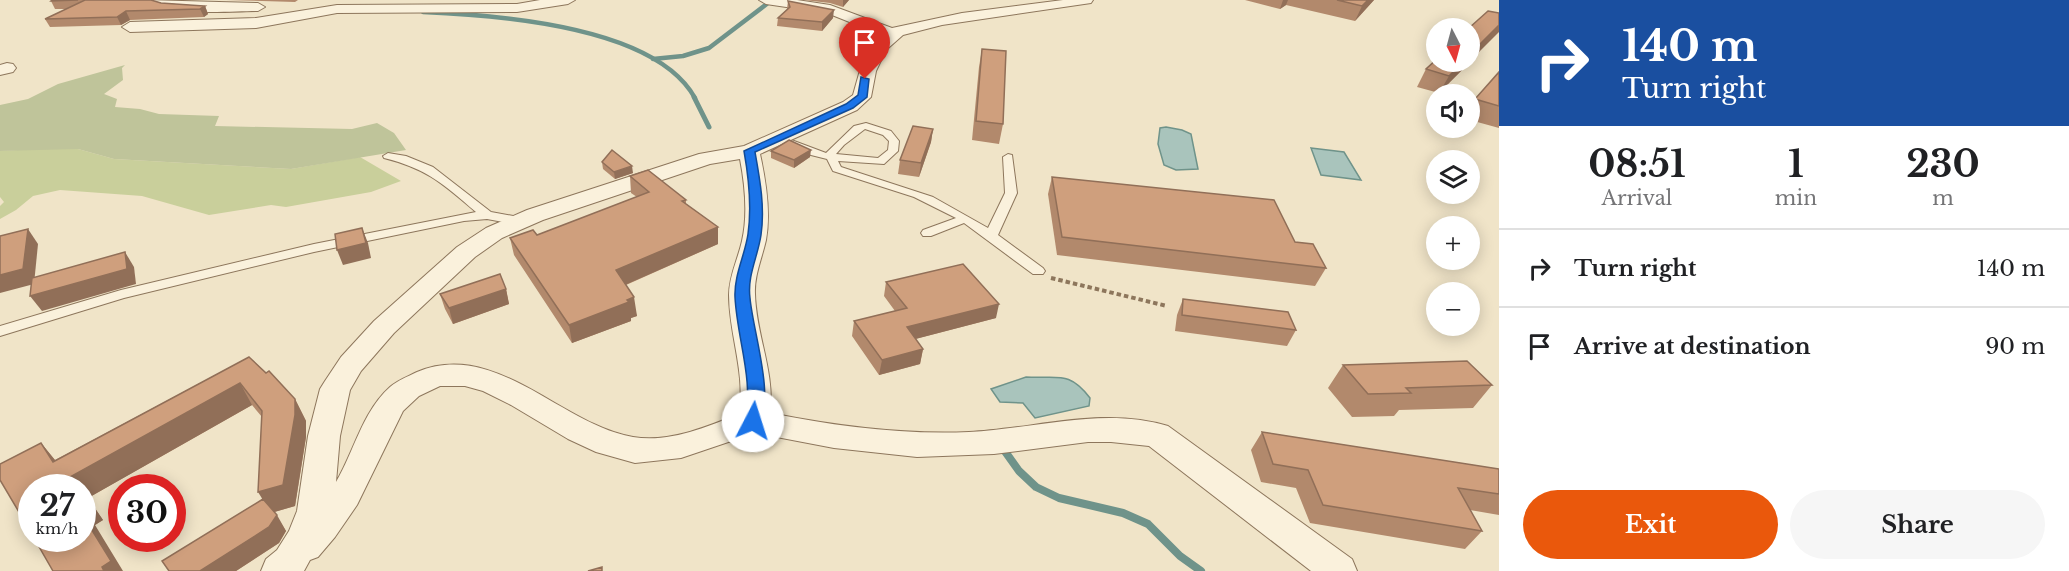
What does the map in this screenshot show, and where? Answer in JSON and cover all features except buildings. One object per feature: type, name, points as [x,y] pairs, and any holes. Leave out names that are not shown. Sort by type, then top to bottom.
[{"type":"street","points":[[152,0],[165,5],[337,9],[517,9],[568,0]]},
{"type":"street","points":[[766,0],[830,9],[893,33]]},
{"type":"street","points":[[285,566],[304,538],[314,512],[324,436],[335,389],[351,364],[384,327],[466,252],[494,233],[520,221],[706,158],[749,151],[831,115],[862,97],[865,79],[878,47],[893,33],[953,17],[1041,9],[1086,0]]},
{"type":"street","points":[[130,27],[256,23],[337,9]]},
{"type":"street","points":[[749,151],[756,192],[755,235],[744,276],[742,297],[752,346],[757,404],[753,421]]},
{"type":"street","points":[[285,566],[327,524],[343,499],[389,407],[409,388],[428,378],[448,373],[476,376],[602,441],[634,450],[676,448],[753,421],[807,433],[887,442],[959,444],[1101,429],[1132,429],[1157,435],[1182,452],[1339,571]]},
{"type":"lane","points":[[778,137],[821,154],[830,156],[880,162],[893,151],[894,141],[887,133],[866,126],[858,128],[840,143],[830,156]]},
{"type":"lane","points":[[388,156],[414,161],[429,169],[487,215]]},
{"type":"lane","points":[[830,156],[837,169],[927,198],[991,236],[1038,271]]},
{"type":"lane","points":[[991,236],[1011,193],[1008,157]]},
{"type":"lane","points":[[0,331],[121,294],[314,248],[464,217],[487,215],[520,221]]},
{"type":"lane","points":[[927,233],[964,219]]},
{"type":"path","points":[[1038,271],[1052,279],[1167,306]]},
{"type":"green space","points":[[125,65],[122,68],[123,80],[104,94],[117,99],[115,107],[140,109],[159,114],[219,116],[215,126],[352,129],[377,123],[394,133],[406,150],[291,169],[114,159],[78,149],[0,151],[0,105],[28,99],[58,84]]},
{"type":"green space","points":[[78,149],[114,159],[291,169],[360,157],[401,181],[371,192],[286,207],[271,205],[209,215],[142,196],[60,190],[33,196],[0,219],[0,206],[4,202],[0,197],[0,151]]},
{"type":"water","points":[[1166,127],[1191,134],[1198,169],[1176,170],[1164,165],[1158,144],[1160,128]]},
{"type":"water","points":[[1311,148],[1344,152],[1361,180],[1321,175]]},
{"type":"water","points":[[1026,377],[1055,377],[1076,383],[1090,398],[1089,406],[1035,418],[1023,403],[1000,402],[991,389]]},
{"type":"waterway","points":[[653,59],[683,56],[709,48],[768,3]]},
{"type":"waterway","points":[[423,12],[531,22],[572,29],[611,40],[646,55],[675,74],[695,98]]},
{"type":"waterway","points":[[694,97],[709,127]]},
{"type":"waterway","points":[[1004,450],[1019,471],[1036,487],[1059,498],[1123,513],[1148,524],[1180,556],[1201,571]]},
{"type":"route","points":[[753,421],[757,404],[754,365],[742,297],[744,276],[755,235],[756,192],[749,151],[850,106],[862,97],[865,79]]}]
